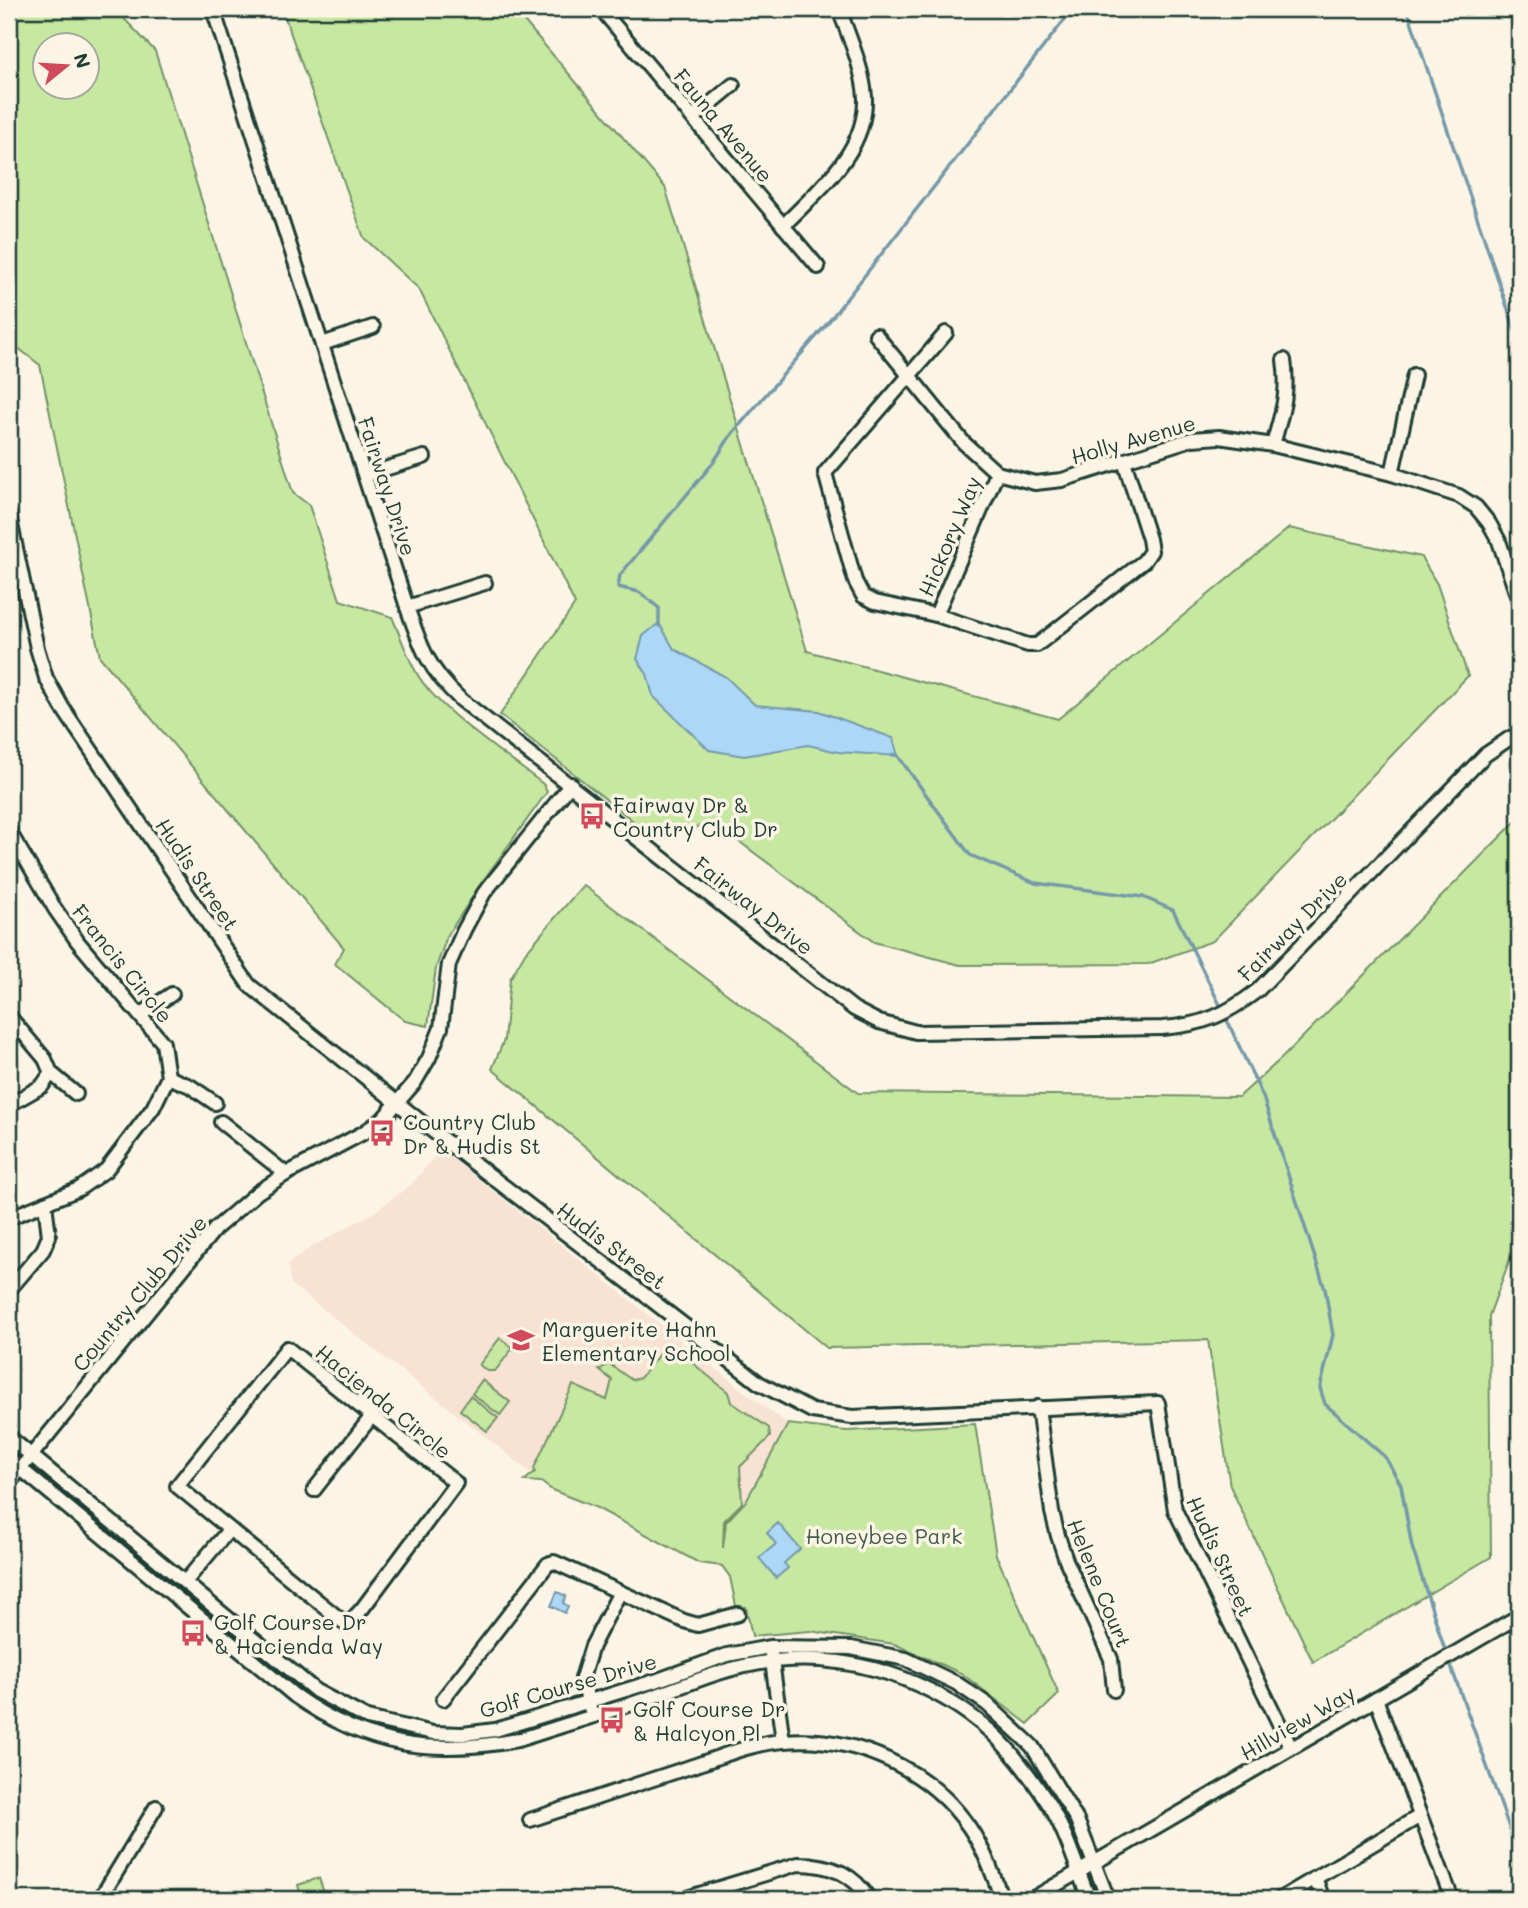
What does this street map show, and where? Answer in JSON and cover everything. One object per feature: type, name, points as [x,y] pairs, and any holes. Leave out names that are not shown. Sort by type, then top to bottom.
[{"type":"street","name":"Fairway Drive","points":[[213,9],[407,607],[422,649],[440,680],[460,699],[854,1009],[879,1022],[916,1032],[1162,1028],[1189,1026],[1214,1018],[1237,1007],[1258,990],[1485,755],[1519,735]]},
{"type":"street","points":[[783,226],[848,156],[859,136],[864,117],[865,96],[861,74],[839,9]]},
{"type":"street","name":"Fauna Avenue","points":[[608,11],[693,118],[818,267]]},
{"type":"street","points":[[693,118],[733,85]]},
{"type":"street","points":[[322,344],[373,327]]},
{"type":"street","points":[[946,333],[825,473],[855,581],[863,596],[875,602],[936,615],[1028,645],[1037,645],[1144,561],[1151,551],[1124,461]]},
{"type":"street","name":"Holly Avenue","points":[[876,335],[964,443],[997,473],[1035,483],[1062,480],[1192,439],[1219,437],[1273,445],[1392,474],[1459,496],[1476,507],[1499,541],[1519,601]]},
{"type":"street","points":[[1273,445],[1286,401],[1284,360]]},
{"type":"street","points":[[1392,474],[1414,375]]},
{"type":"street","points":[[365,475],[424,457]]},
{"type":"street","name":"Hickory Way","points":[[936,615],[997,473]]},
{"type":"street","name":"Hudis Street","points":[[9,516],[46,678],[62,707],[249,985],[759,1383],[812,1411],[852,1417],[1158,1403],[1175,1510],[1292,1748]]},
{"type":"street","points":[[9,584],[22,581]]},
{"type":"street","points":[[407,607],[485,583]]},
{"type":"street","name":"Country Club Drive","points":[[9,1483],[215,1229],[258,1192],[363,1133],[383,1119],[397,1103],[423,1069],[442,1028],[449,964],[479,902],[571,784]]},
{"type":"street","name":"Francis Circle","points":[[9,831],[55,909],[78,942],[163,1043],[168,1077]]},
{"type":"street","points":[[139,1015],[172,994]]},
{"type":"street","points":[[9,1016],[45,1059],[51,1073],[76,1094]]},
{"type":"street","points":[[9,1105],[42,1086],[51,1073]]},
{"type":"street","points":[[9,1218],[79,1189],[106,1170],[153,1108],[168,1077],[190,1086],[215,1102]]},
{"type":"street","points":[[221,1122],[286,1174]]},
{"type":"street","points":[[9,1290],[43,1250],[49,1236],[45,1203]]},
{"type":"street","name":"Hacienda Circle","points":[[287,1349],[456,1483],[362,1609],[347,1625],[229,1530],[177,1486],[287,1349]]},
{"type":"street","name":"Helene Court","points":[[1038,1407],[1052,1512],[1058,1536],[1066,1560],[1111,1659],[1114,1690]]},
{"type":"street","points":[[314,1490],[372,1416]]},
{"type":"street","name":"Golf Course Drive","points":[[9,1437],[316,1691],[367,1718],[433,1732],[463,1734],[495,1730],[727,1655],[770,1647],[851,1648],[906,1659],[956,1683],[987,1704],[1032,1746],[1077,1820],[1108,1899]]},
{"type":"street","name":"Golf Course Drive","points":[[9,1459],[295,1696],[344,1726],[391,1741],[431,1748],[458,1749],[517,1740],[724,1671],[772,1662],[827,1661],[862,1665],[911,1681],[959,1707],[985,1726],[1019,1761],[1051,1809],[1088,1899]]},
{"type":"street","points":[[185,1582],[229,1530]]},
{"type":"street","points":[[443,1699],[548,1564],[554,1562],[698,1625],[738,1614]]},
{"type":"street","points":[[593,1715],[582,1678],[592,1646],[620,1592]]},
{"type":"street","name":"Hillview Way","points":[[1032,1899],[1519,1616]]},
{"type":"street","points":[[770,1647],[783,1741]]},
{"type":"street","points":[[1376,1699],[1452,1899]]},
{"type":"street","points":[[530,1820],[743,1750],[783,1741],[819,1741],[854,1747],[892,1761],[915,1774],[942,1795],[968,1826],[988,1860],[1002,1899]]},
{"type":"street","points":[[100,1899],[156,1807]]},
{"type":"street","points":[[1280,1899],[1420,1816]]},
{"type":"street","points":[[684,1899],[777,1868],[815,1864],[843,1873],[854,1881],[869,1899]]},
{"type":"street","points":[[1315,1878],[1323,1899]]},
{"type":"shaded area","name":"Marguerite Hahn Elementary School","points":[[439,1151],[453,1159],[788,1424],[746,1501],[726,1522],[725,1552],[535,1476],[291,1284],[288,1264],[310,1248],[373,1213],[412,1184]]},
{"type":"green space","points":[[9,9],[115,9],[155,51],[293,493],[309,505],[340,600],[392,617],[411,663],[430,691],[476,734],[543,784],[547,792],[447,936],[436,968],[428,1026],[405,1021],[335,964],[344,948],[100,657],[40,365],[9,341]]},
{"type":"green space","points":[[282,9],[514,9],[665,187],[807,651],[1058,719],[1289,528],[1421,557],[1437,584],[1468,676],[1213,941],[1148,964],[960,965],[874,942],[713,822],[657,840],[500,715],[575,604],[419,289],[364,238]]},
{"type":"green space","points":[[1517,820],[1519,1234],[1489,1316],[1491,1557],[1313,1662],[1230,1486],[1208,1340],[827,1348],[492,1069],[504,1040],[510,979],[525,953],[583,885],[858,1093],[1239,1097],[1284,1056]]},
{"type":"green space","points":[[500,1338],[513,1348],[495,1371],[488,1371],[479,1365]]},
{"type":"green space","name":"Honeybee Park","points":[[668,1343],[728,1392],[731,1402],[769,1428],[770,1437],[740,1467],[742,1503],[724,1521],[723,1548],[726,1522],[746,1501],[788,1424],[847,1431],[975,1424],[996,1555],[1059,1694],[1028,1724],[961,1673],[894,1644],[810,1631],[752,1636],[746,1607],[736,1606],[730,1577],[722,1566],[699,1563],[597,1508],[552,1490],[541,1482],[524,1481],[535,1472],[534,1468],[573,1385],[607,1400],[612,1380],[599,1370],[609,1364],[632,1380],[640,1378]]},
{"type":"green space","points":[[482,1380],[510,1402],[500,1415],[472,1394]]},
{"type":"green space","points":[[470,1396],[498,1418],[487,1431],[460,1410]]},
{"type":"green space","points":[[319,1878],[326,1899],[302,1899],[298,1885]]},
{"type":"water","points":[[659,623],[674,649],[726,677],[755,705],[819,711],[893,738],[898,756],[838,752],[808,745],[744,756],[709,750],[653,696],[647,674],[637,659],[643,636]]},
{"type":"water","points":[[778,1523],[800,1549],[784,1563],[788,1568],[776,1578],[759,1558],[776,1544],[767,1533]]},
{"type":"water","points":[[557,1592],[566,1596],[563,1603],[568,1606],[565,1613],[551,1606]]},
{"type":"waterway","points":[[659,626],[659,608],[639,592],[618,587],[620,575],[713,463],[731,435],[826,325],[1073,9]]},
{"type":"waterway","points":[[1407,9],[1519,342]]},
{"type":"waterway","points":[[893,754],[898,756],[970,855],[1035,883],[1143,897],[1173,910],[1222,1009]]},
{"type":"waterway","points":[[1225,1016],[1263,1097],[1325,1289],[1333,1335],[1320,1388],[1325,1404],[1385,1457],[1401,1485],[1412,1547],[1446,1653]]},
{"type":"waterway","points":[[1449,1661],[1519,1855]]},
{"type":"place","name":"Fairway Dr & Country Club Dr","points":[[592,816]]},
{"type":"place","name":"Country Club Dr & Hudis St","points":[[382,1133]]},
{"type":"place","name":"Marguerite Hahn Elementary School","points":[[521,1340]]},
{"type":"place","name":"Golf Course Dr & Hacienda Way","points":[[193,1633]]},
{"type":"place","name":"Golf Course Dr & Halcyon Pl","points":[[612,1720]]}]
